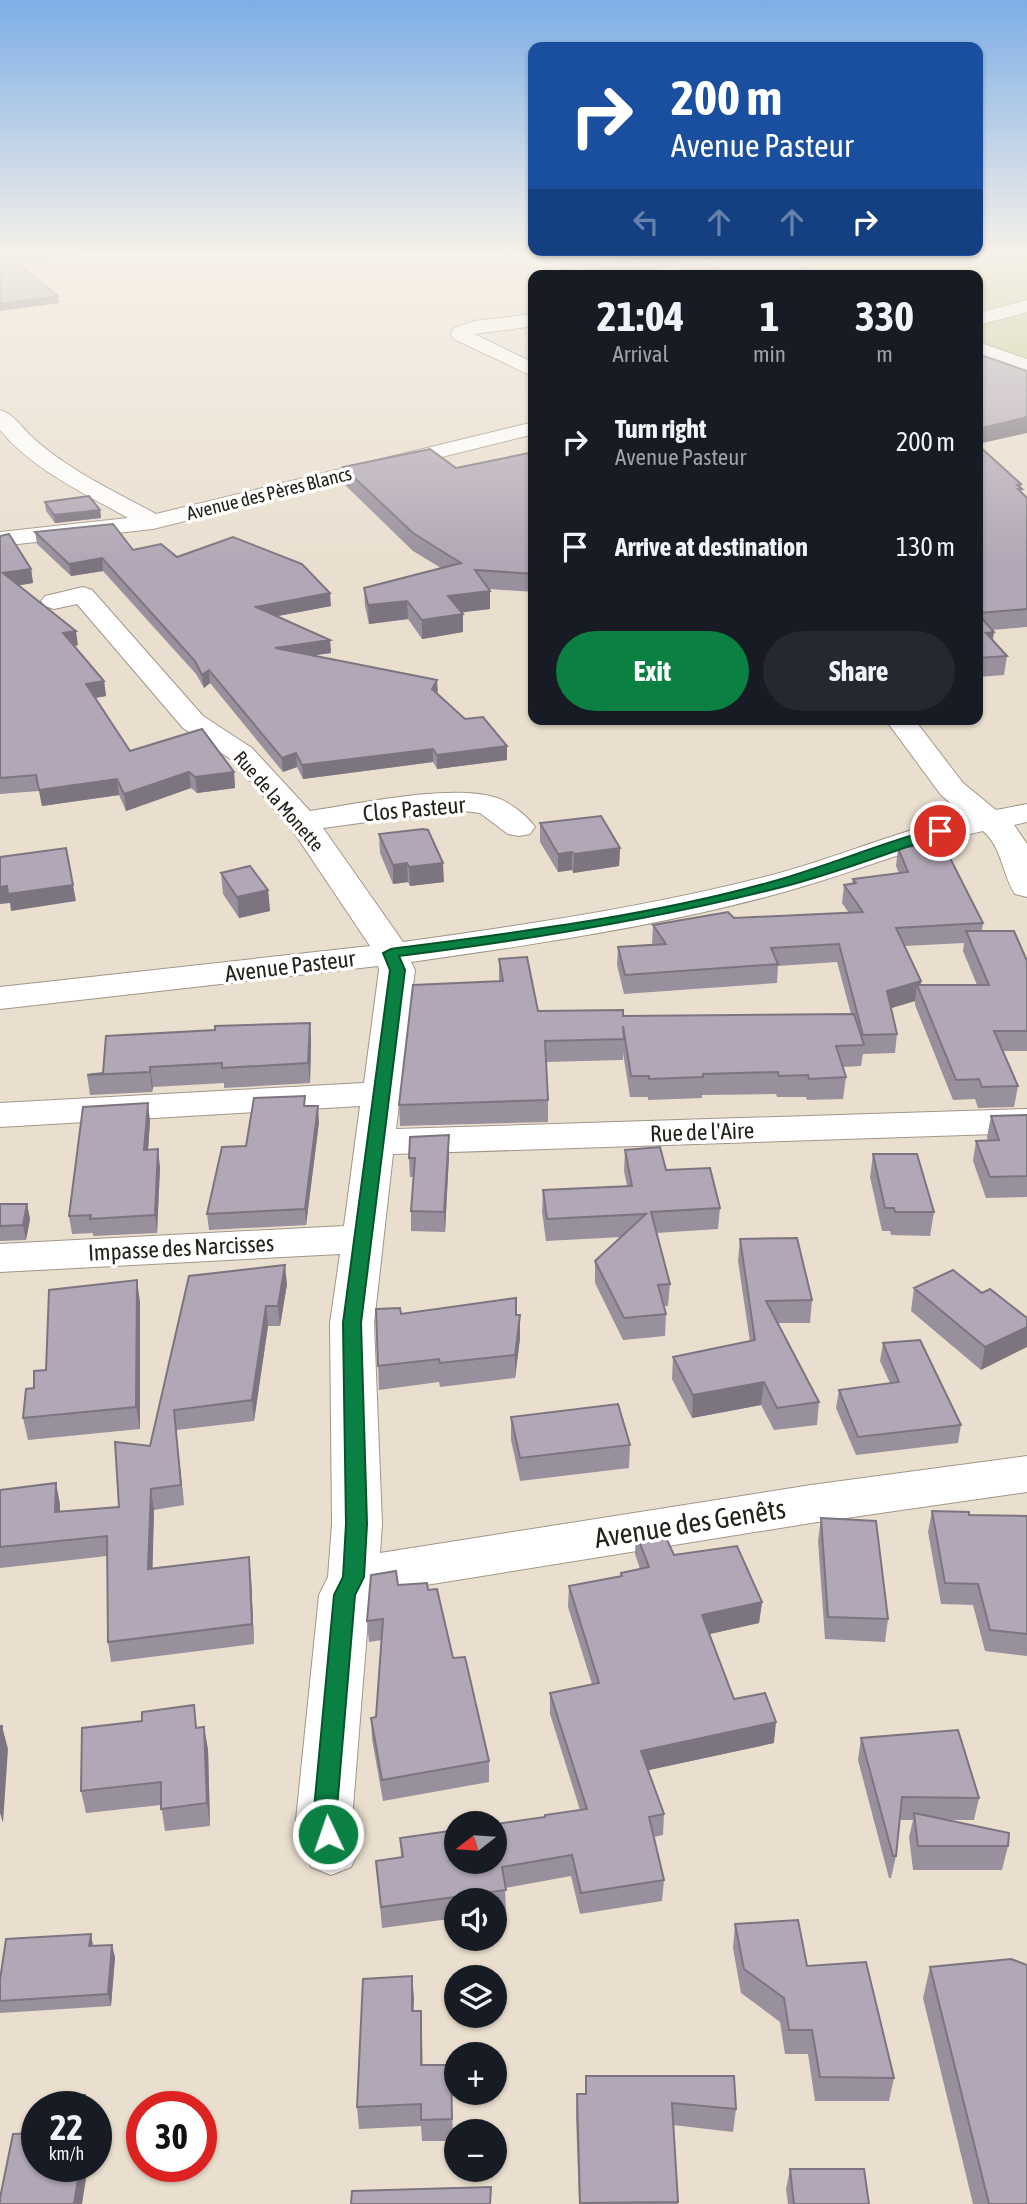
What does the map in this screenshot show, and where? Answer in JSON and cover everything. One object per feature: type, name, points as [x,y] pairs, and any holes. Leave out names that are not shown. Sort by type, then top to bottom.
[{"type":"street","points":[[503,356],[528,368]]},
{"type":"street","points":[[999,356],[1027,366]]},
{"type":"street","points":[[0,416],[6,425],[54,465],[153,522]]},
{"type":"street","name":"Avenue des Pères Blancs","points":[[0,538],[153,522],[528,429]]},
{"type":"street","name":"Rue de la Monette","points":[[54,601],[83,595],[194,722],[243,754],[302,821],[384,938],[391,953]]},
{"type":"street","points":[[904,725],[952,789],[1008,836],[1027,887]]},
{"type":"street","name":"Clos Pasteur","points":[[302,821],[456,801],[489,805],[519,827]]},
{"type":"street","name":"Avenue Pasteur","points":[[0,998],[509,938],[668,910],[781,883],[940,831],[1027,813]]},
{"type":"street","points":[[331,1849],[324,1820],[345,1595],[353,1577],[357,1524],[352,1323],[397,970],[391,953]]},
{"type":"street","points":[[0,1115],[382,1093]]},
{"type":"street","name":"Rue de l'Aire","points":[[377,1142],[1027,1121]]},
{"type":"street","name":"Impasse des Narcisses","points":[[0,1258],[362,1239]]},
{"type":"street","name":"Avenue des Genêts","points":[[353,1577],[811,1504],[1027,1474]]},
{"type":"building","points":[[983,356],[1027,371],[1027,417],[983,428]]},
{"type":"building","points":[[430,449],[456,468],[528,453],[528,574],[475,570],[490,591],[448,596],[463,614],[422,620],[407,601],[368,605],[364,588],[461,563],[413,533],[343,467]]},
{"type":"building","points":[[983,450],[1021,484],[1017,485],[1022,489],[1018,489],[1027,498],[1027,609],[983,613]]},
{"type":"building","points":[[89,496],[100,510],[54,515],[45,502]]},
{"type":"building","points":[[113,524],[133,550],[161,544],[177,557],[233,537],[302,564],[330,593],[256,607],[330,640],[275,648],[437,680],[432,689],[465,719],[483,717],[507,746],[437,755],[433,749],[302,765],[296,753],[282,758],[209,670],[202,675],[195,661],[102,558],[69,564],[35,532]]},
{"type":"building","points":[[9,534],[31,569],[3,573],[76,631],[63,633],[104,681],[86,684],[130,751],[202,729],[234,772],[195,777],[189,772],[124,794],[117,779],[39,790],[36,775],[0,778],[0,536]]},
{"type":"building","points":[[983,620],[994,632],[986,633],[1007,656],[983,658]]},
{"type":"building","points":[[601,816],[620,848],[558,854],[540,823]]},
{"type":"building","points":[[428,830],[443,863],[409,867],[407,863],[393,865],[379,834]]},
{"type":"building","points":[[927,845],[932,855],[948,854],[983,923],[896,928],[921,981],[887,991],[897,1034],[863,1035],[839,944],[771,948],[778,964],[625,975],[618,947],[666,944],[653,925],[728,912],[734,918],[863,912],[844,885],[856,883],[853,879],[908,872],[898,848]]},
{"type":"building","points":[[66,848],[73,885],[8,894],[7,886],[0,887],[0,857]]},
{"type":"building","points":[[250,866],[268,890],[237,897],[221,873]]},
{"type":"building","points":[[966,931],[1014,931],[1027,961],[1027,1031],[994,1031],[1018,1086],[982,1087],[979,1079],[956,1080],[917,985],[989,985]]},
{"type":"building","points":[[527,957],[538,1011],[623,1010],[623,1016],[854,1014],[864,1045],[836,1046],[846,1077],[809,1079],[808,1075],[779,1076],[778,1072],[649,1079],[649,1076],[631,1076],[623,1026],[624,1039],[545,1041],[548,1100],[399,1105],[413,985],[503,981],[499,959]]},
{"type":"building","points":[[310,1023],[308,1063],[222,1068],[222,1063],[150,1067],[150,1072],[87,1075],[103,1073],[106,1036],[215,1030],[215,1026]]},
{"type":"building","points":[[305,1096],[304,1106],[318,1106],[305,1209],[207,1214],[222,1147],[246,1146],[254,1098]]},
{"type":"building","points":[[148,1103],[144,1150],[158,1149],[155,1215],[90,1219],[91,1215],[69,1216],[83,1107]]},
{"type":"building","points":[[1027,1115],[1027,1176],[990,1177],[976,1141],[999,1140],[991,1116]]},
{"type":"building","points":[[449,1135],[444,1212],[411,1211],[415,1158],[409,1158],[410,1137]]},
{"type":"building","points":[[660,1147],[666,1170],[710,1168],[720,1208],[651,1212],[670,1284],[658,1285],[666,1314],[624,1318],[595,1261],[646,1214],[547,1219],[543,1190],[632,1186],[625,1150]]},
{"type":"building","points":[[873,1154],[917,1154],[934,1212],[895,1212],[894,1208],[885,1208]]},
{"type":"building","points":[[0,1204],[27,1204],[23,1225],[0,1226]]},
{"type":"building","points":[[797,1238],[812,1300],[766,1301],[819,1402],[777,1408],[764,1382],[693,1395],[673,1357],[755,1340],[740,1239]]},
{"type":"building","points":[[285,1265],[278,1306],[266,1306],[252,1400],[174,1410],[181,1485],[151,1489],[148,1569],[249,1557],[252,1624],[108,1642],[107,1536],[0,1547],[0,1490],[56,1483],[55,1512],[119,1507],[115,1442],[150,1446],[189,1276]]},
{"type":"building","points":[[953,1270],[982,1293],[990,1289],[1027,1318],[1027,1327],[985,1347],[914,1288]]},
{"type":"building","points":[[137,1280],[136,1407],[23,1418],[26,1389],[34,1388],[34,1371],[46,1370],[49,1290]]},
{"type":"building","points":[[516,1298],[516,1315],[520,1315],[515,1355],[378,1366],[376,1309],[400,1308],[401,1314]]},
{"type":"building","points":[[920,1340],[961,1425],[858,1437],[839,1390],[899,1382],[883,1343]]},
{"type":"building","points":[[618,1404],[630,1445],[520,1458],[511,1417]]},
{"type":"building","points":[[932,1511],[1027,1516],[1027,1634],[990,1630],[978,1584],[945,1583]]},
{"type":"building","points":[[821,1518],[876,1521],[888,1619],[828,1617]]},
{"type":"building","points":[[662,1529],[674,1555],[737,1546],[762,1602],[702,1615],[734,1699],[765,1693],[776,1722],[641,1751],[664,1814],[649,1817],[664,1880],[581,1893],[572,1855],[508,1866],[508,1822],[587,1809],[550,1693],[599,1683],[569,1586],[622,1576],[621,1573],[649,1567],[636,1533]]},
{"type":"building","points":[[396,1571],[398,1585],[427,1583],[428,1590],[437,1589],[453,1658],[465,1657],[489,1761],[382,1780],[371,1718],[376,1717],[383,1619],[367,1621],[371,1575]]},
{"type":"building","points":[[194,1705],[196,1728],[204,1727],[207,1803],[161,1809],[161,1782],[81,1791],[82,1728],[142,1721],[142,1712]]},
{"type":"building","points":[[958,1730],[979,1798],[902,1797],[896,1856],[893,1856],[861,1738]]},
{"type":"building","points":[[914,1813],[1009,1833],[1008,1846],[918,1846]]},
{"type":"building","points":[[444,1832],[444,1874],[503,1874],[506,1888],[444,1888],[444,1898],[381,1907],[376,1861],[403,1857],[400,1838]]},
{"type":"building","points":[[798,1920],[807,1966],[866,1962],[894,2078],[820,2077],[812,2030],[789,2030],[784,1998],[744,1969],[735,1924]]},
{"type":"building","points":[[91,1934],[89,1946],[112,1945],[108,1994],[0,2001],[6,1939]]},
{"type":"building","points":[[1011,1959],[1027,1965],[1027,2204],[989,2204],[930,1967]]},
{"type":"building","points":[[412,1976],[412,2011],[421,2011],[421,2065],[444,2065],[444,2105],[452,2105],[452,2119],[421,2120],[421,2104],[357,2107],[363,1979]]},
{"type":"building","points":[[586,2076],[734,2076],[736,2109],[672,2103],[678,2202],[580,2203],[577,2094],[586,2094]]},
{"type":"building","points":[[13,2134],[21,2134],[21,2182],[77,2182],[74,2204],[0,2204]]},
{"type":"building","points":[[790,2169],[864,2169],[869,2204],[794,2204]]},
{"type":"building","points":[[491,2187],[490,2204],[351,2204],[352,2191]]},
{"type":"route","points":[[328,1834],[324,1820],[342,1617],[345,1595],[353,1577],[357,1524],[352,1323],[397,970],[391,953],[509,938],[668,910],[781,883],[940,831]]}]
